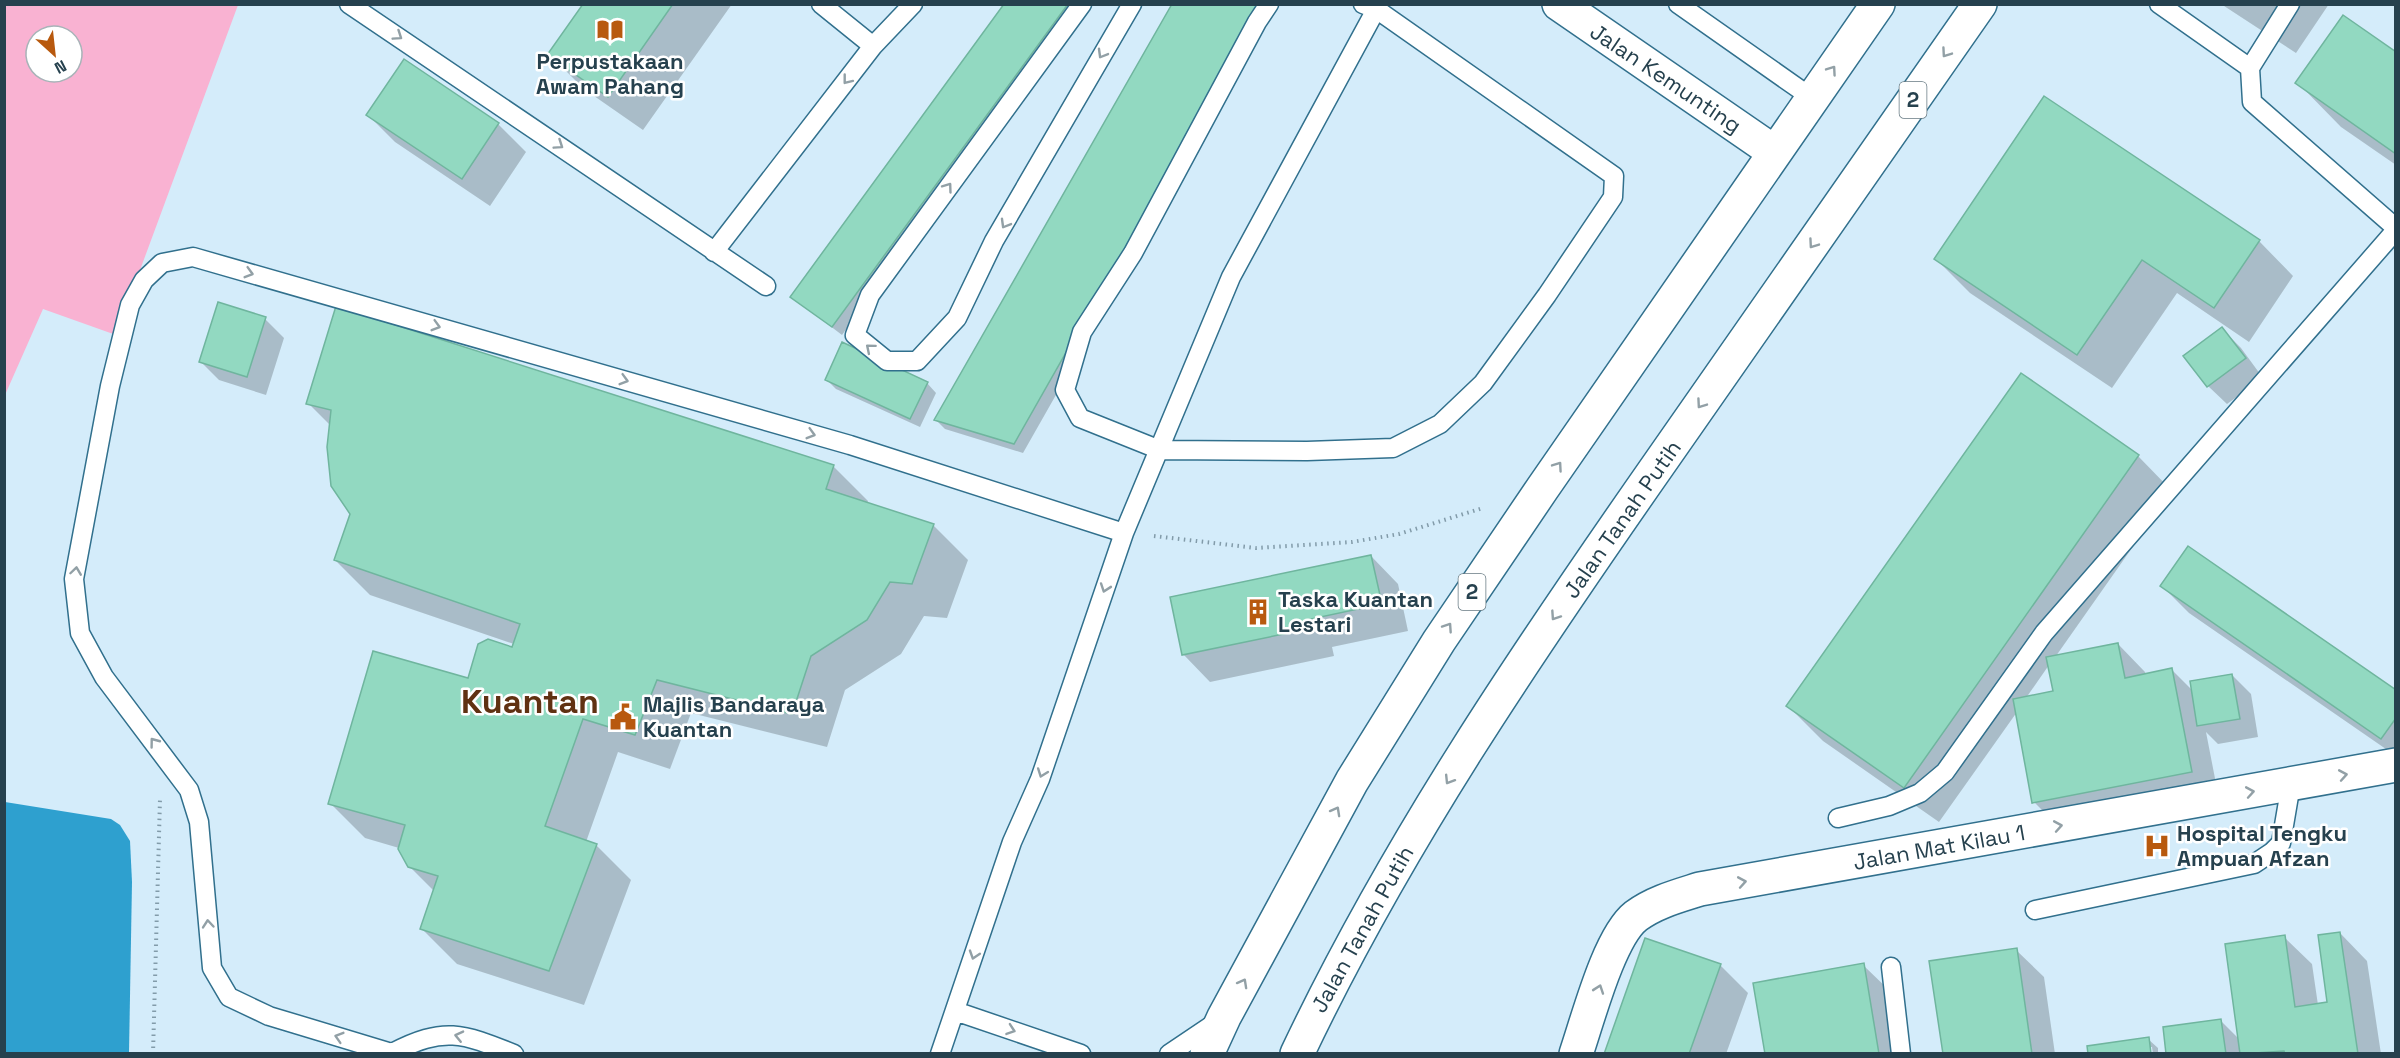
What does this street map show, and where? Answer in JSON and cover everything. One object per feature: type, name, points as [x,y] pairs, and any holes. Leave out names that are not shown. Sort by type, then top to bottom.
[{"type":"main road","name":"Jalan Kemunting","points":[[1558,4],[1774,152]]},
{"type":"main road","name":"2","points":[[1207,1053],[1224,1017],[1352,781],[1439,640],[1878,4]]},
{"type":"main road","name":"Jalan Tanah Putih","points":[[1297,1053],[1330,983],[1397,861],[1508,685],[1980,4]]},
{"type":"main road","name":"Jalan Mat Kilau 1","points":[[1576,1053],[1615,943],[1636,916],[1668,898],[1700,889],[2396,765]]},
{"type":"lane","points":[[349,4],[766,286]]},
{"type":"lane","points":[[821,4],[873,46]]},
{"type":"lane","points":[[714,252],[873,46],[913,4]]},
{"type":"lane","points":[[1082,4],[870,295],[855,335],[886,361],[917,361],[957,318],[994,241],[1132,4]]},
{"type":"lane","points":[[940,1053],[1012,842],[1040,779],[1124,533],[1160,450],[1231,277],[1373,6],[1614,176],[1613,197],[1547,295],[1483,383],[1440,424],[1393,448],[1307,451],[1160,450],[1080,418],[1065,390],[1082,332],[1133,253],[1257,22],[1269,4]]},
{"type":"lane","points":[[1678,4],[1812,98]]},
{"type":"lane","points":[[2159,4],[2250,68]]},
{"type":"lane","points":[[1838,818],[1889,806],[1920,794],[1945,772],[2044,633],[2396,229],[2252,102],[2250,68],[2290,4]]},
{"type":"lane","points":[[514,1053],[485,1042],[448,1034],[417,1040],[393,1053],[269,1016],[229,997],[212,968],[199,822],[189,790],[104,677],[80,633],[74,579],[110,386],[130,305],[144,280],[162,263],[193,256],[838,442],[1124,533]]},
{"type":"lane","points":[[2035,910],[2254,864],[2281,843],[2291,784]]},
{"type":"lane","points":[[1892,967],[1900,1053]]},
{"type":"lane","points":[[955,1011],[1081,1053]]},
{"type":"lane","points":[[1169,1053],[1224,1017]]},
{"type":"path","points":[[1124,533],[1256,548],[1352,542],[1399,534],[1486,507]]},
{"type":"path","points":[[153,1053],[158,821],[163,754]]},
{"type":"shaded area","points":[[5,5],[238,5],[116,335],[43,309],[5,395]]},
{"type":"water","points":[[5,802],[111,819],[120,825],[130,841],[132,882],[129,1053],[5,1053]]},
{"type":"building","name":"Perpustakaan Awam Pahang","points":[[583,4],[673,4],[608,97],[547,55]]},
{"type":"building","points":[[1004,4],[1068,4],[832,327],[790,297]]},
{"type":"building","points":[[1172,4],[1264,4],[1014,444],[934,420]]},
{"type":"building","points":[[2343,15],[2396,52],[2396,154],[2295,83]]},
{"type":"building","points":[[404,59],[499,123],[462,179],[366,115]]},
{"type":"building","points":[[2044,96],[2260,240],[2214,308],[2142,260],[2077,355],[1934,259]]},
{"type":"building","points":[[218,302],[266,317],[247,377],[199,362]]},
{"type":"building","points":[[336,306],[834,465],[826,489],[934,524],[912,584],[890,582],[867,620],[811,656],[792,714],[657,680],[635,735],[583,719],[545,826],[597,844],[549,971],[420,929],[438,876],[408,867],[398,849],[405,825],[328,804],[373,651],[468,678],[478,644],[488,639],[512,647],[520,624],[334,560],[350,514],[331,486],[327,447],[331,410],[306,404]]},
{"type":"building","points":[[2222,327],[2246,358],[2207,387],[2183,356]]},
{"type":"building","points":[[842,342],[928,382],[910,419],[825,380]]},
{"type":"building","points":[[2021,373],[2139,455],[1904,788],[1786,706]]},
{"type":"building","points":[[2188,546],[2396,690],[2396,718],[2381,739],[2160,586]]},
{"type":"building","name":"Taska Kuantan Lestari","points":[[1371,555],[1382,604],[1306,620],[1308,629],[1182,655],[1170,597]]},
{"type":"building","points":[[2118,643],[2125,678],[2172,668],[2192,772],[2032,803],[2013,699],[2053,691],[2046,657]]},
{"type":"building","points":[[2232,674],[2240,719],[2197,726],[2190,681]]},
{"type":"building","points":[[2340,932],[2358,1054],[2285,1054],[2284,1051],[2240,1054],[2225,944],[2285,935],[2295,1007],[2327,1002],[2318,935]]},
{"type":"building","points":[[1645,938],[1721,964],[1689,1054],[1604,1054]]},
{"type":"building","points":[[2017,948],[2032,1054],[1943,1054],[1929,961]]},
{"type":"building","points":[[1864,963],[1879,1054],[1765,1054],[1753,983]]},
{"type":"building","points":[[2221,1019],[2226,1054],[2166,1054],[2163,1027]]},
{"type":"building","points":[[2149,1037],[2151,1054],[2088,1054],[2087,1046]]},
{"type":"place","name":"Perpustakaan Awam Pahang","points":[[610,30]]},
{"type":"place","name":"Taska Kuantan Lestari","points":[[1258,612]]},
{"type":"place","name":"Majlis Bandaraya Kuantan","points":[[623,717]]},
{"type":"place","name":"Hospital Tengku Ampuan Afzan","points":[[2157,846]]},
{"type":"district","name":"Kuantan","points":[[530,701]]}]
